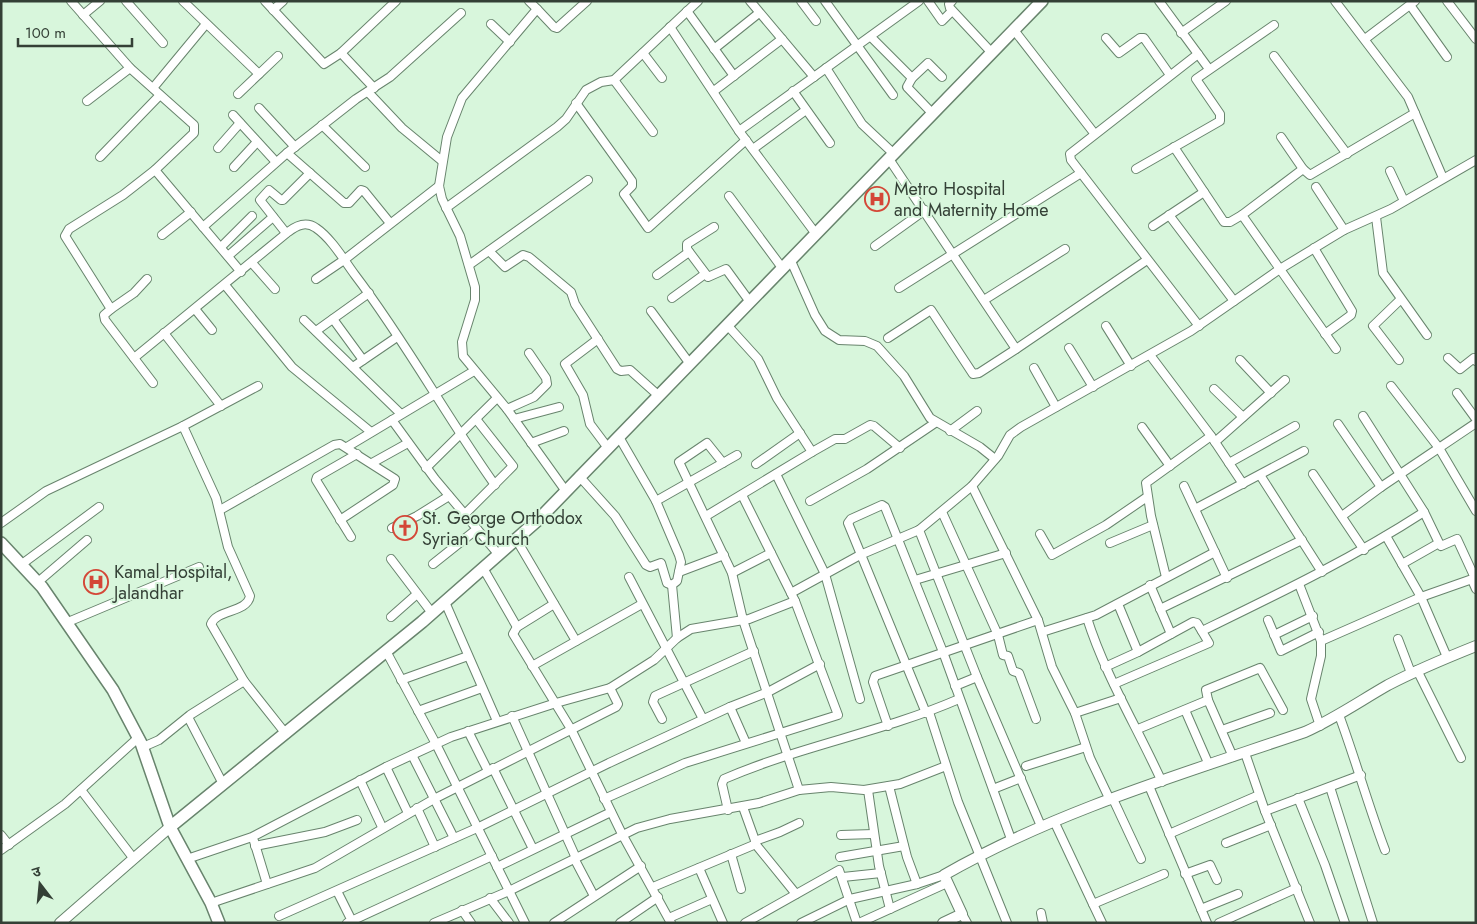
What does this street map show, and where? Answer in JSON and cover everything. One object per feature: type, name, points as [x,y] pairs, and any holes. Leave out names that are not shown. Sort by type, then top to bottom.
[{"type":"main road","points":[[170,827],[432,613],[539,519],[564,490],[728,326],[1042,1]]},
{"type":"main road","points":[[1,543],[38,582],[68,622],[113,690],[141,742],[170,827],[211,903],[219,923]]},
{"type":"street","points":[[71,1],[130,68],[196,128],[194,133],[155,170],[123,195],[65,232],[66,239],[111,309]]},
{"type":"street","points":[[83,15],[100,1]]},
{"type":"street","points":[[126,1],[163,43]]},
{"type":"street","points":[[182,1],[259,74]]},
{"type":"street","points":[[266,1],[323,64],[327,64],[341,52],[396,1]]},
{"type":"street","points":[[273,10],[283,1]]},
{"type":"street","points":[[529,1],[557,28],[587,1]]},
{"type":"street","points":[[446,208],[557,127],[566,119],[583,93],[601,82],[614,80],[698,1]]},
{"type":"street","points":[[750,1],[814,76]]},
{"type":"street","points":[[801,1],[816,20]]},
{"type":"street","points":[[825,1],[859,45],[893,95]]},
{"type":"street","points":[[739,131],[814,76],[872,37],[918,1]]},
{"type":"street","points":[[928,1],[942,21],[952,11]]},
{"type":"street","points":[[952,1],[948,6],[992,53]]},
{"type":"street","points":[[1159,1],[1209,69]]},
{"type":"street","points":[[1181,33],[1226,1]]},
{"type":"street","points":[[1335,1],[1399,84],[1415,113],[1443,178]]},
{"type":"street","points":[[1447,1],[1476,40]]},
{"type":"street","points":[[1365,40],[1413,3],[1447,58]]},
{"type":"street","points":[[537,9],[462,98],[454,114],[442,161],[439,186],[446,208],[456,227],[474,281],[475,300],[461,349],[463,356],[507,409],[564,490]]},
{"type":"street","points":[[687,11],[734,76]]},
{"type":"street","points":[[203,227],[294,147],[401,67],[461,13]]},
{"type":"street","points":[[714,49],[759,13]]},
{"type":"street","points":[[153,88],[206,24]]},
{"type":"street","points":[[491,24],[510,42]]},
{"type":"street","points":[[1136,169],[1221,119],[1196,81],[1209,69],[1274,24]]},
{"type":"street","points":[[670,26],[739,131],[816,234]]},
{"type":"street","points":[[1014,30],[1094,133]]},
{"type":"street","points":[[872,37],[912,78]]},
{"type":"street","points":[[1106,38],[1119,53],[1140,38],[1144,38],[1170,75]]},
{"type":"street","points":[[714,91],[782,39]]},
{"type":"street","points":[[341,52],[402,128],[442,161]]},
{"type":"street","points":[[643,53],[662,78]]},
{"type":"street","points":[[1198,54],[1094,133],[1070,154],[1081,173],[1199,326]]},
{"type":"street","points":[[238,94],[278,56]]},
{"type":"street","points":[[1274,56],[1347,154]]},
{"type":"street","points":[[932,114],[907,87],[912,78],[928,63],[942,77]]},
{"type":"street","points":[[87,102],[130,68]]},
{"type":"street","points":[[826,68],[862,124],[892,157],[1016,349]]},
{"type":"street","points":[[614,80],[653,132]]},
{"type":"street","points":[[793,91],[830,143]]},
{"type":"street","points":[[100,157],[160,94]]},
{"type":"street","points":[[576,103],[632,181],[632,186],[624,194],[648,228],[746,140]]},
{"type":"street","points":[[259,108],[294,147]]},
{"type":"street","points":[[753,148],[806,110]]},
{"type":"street","points":[[1281,137],[1307,174],[1313,174],[1415,113]]},
{"type":"street","points":[[233,115],[276,162]]},
{"type":"street","points":[[218,148],[240,123]]},
{"type":"street","points":[[322,125],[365,167]]},
{"type":"street","points":[[234,167],[257,142]]},
{"type":"street","points":[[1174,147],[1226,223],[1242,215],[1303,169]]},
{"type":"street","points":[[287,153],[346,204],[362,190],[390,223]]},
{"type":"street","points":[[791,593],[860,555],[919,530],[972,486],[1015,431],[1199,326],[1280,269],[1344,230],[1376,217],[1476,160]]},
{"type":"street","points":[[155,170],[241,272]]},
{"type":"street","points":[[1390,171],[1404,201]]},
{"type":"street","points":[[286,233],[260,200],[270,190],[281,200],[284,200],[310,173]]},
{"type":"street","points":[[899,288],[1081,173]]},
{"type":"street","points":[[469,265],[588,180]]},
{"type":"street","points":[[316,279],[344,260],[439,186]]},
{"type":"street","points":[[1316,187],[1344,230]]},
{"type":"street","points":[[1154,226],[1204,192]]},
{"type":"street","points":[[729,196],[787,265],[825,331],[840,340],[865,341],[877,346],[904,376],[925,413],[935,423],[980,447],[995,459]]},
{"type":"street","points":[[875,246],[925,210]]},
{"type":"street","points":[[162,235],[191,212]]},
{"type":"street","points":[[1170,215],[1234,301]]},
{"type":"street","points":[[1242,215],[1336,348]]},
{"type":"street","points":[[221,247],[252,216]]},
{"type":"street","points":[[228,256],[273,217]]},
{"type":"street","points":[[1376,217],[1383,273],[1400,300],[1427,335]]},
{"type":"street","points":[[134,358],[252,263],[286,233],[295,227],[309,224],[321,233],[369,293],[460,435],[495,485]]},
{"type":"street","points":[[714,226],[687,244],[688,252],[709,278],[726,269],[750,302]]},
{"type":"street","points":[[1314,248],[1352,311],[1351,315],[1325,334]]},
{"type":"street","points":[[984,300],[1065,249]]},
{"type":"street","points":[[489,251],[505,267],[524,255],[529,257],[569,290],[575,304],[618,369],[632,371],[659,396]]},
{"type":"street","points":[[657,275],[688,252]]},
{"type":"street","points":[[888,338],[931,310],[973,374],[980,373],[1147,260]]},
{"type":"street","points":[[252,263],[275,289]]},
{"type":"street","points":[[672,298],[705,274]]},
{"type":"street","points":[[147,278],[134,293],[104,315],[105,320],[153,383]]},
{"type":"street","points":[[225,285],[292,367],[372,432]]},
{"type":"street","points":[[316,331],[369,293]]},
{"type":"street","points":[[1399,360],[1373,326],[1400,300]]},
{"type":"street","points":[[195,309],[212,330]]},
{"type":"street","points":[[651,311],[690,364]]},
{"type":"street","points":[[333,319],[363,360]]},
{"type":"street","points":[[304,320],[401,414]]},
{"type":"street","points":[[728,326],[758,359],[777,398],[812,452]]},
{"type":"street","points":[[1106,326],[1131,366]]},
{"type":"street","points":[[164,333],[220,406]]},
{"type":"street","points":[[353,367],[397,337]]},
{"type":"street","points":[[598,339],[565,364],[583,394],[590,424],[608,448]]},
{"type":"street","points":[[1069,348],[1093,387]]},
{"type":"street","points":[[507,409],[534,397],[547,384],[546,378],[529,354]]},
{"type":"street","points":[[1150,355],[1213,439],[1243,484]]},
{"type":"street","points":[[1448,358],[1460,369],[1474,358],[1476,361]]},
{"type":"street","points":[[1240,360],[1271,393]]},
{"type":"street","points":[[1034,368],[1056,407]]},
{"type":"street","points":[[346,447],[474,370]]},
{"type":"street","points":[[1166,577],[1153,525],[1146,484],[1243,417],[1285,380]]},
{"type":"street","points":[[1,523],[46,491],[183,426],[258,386]]},
{"type":"street","points":[[1392,386],[1439,448],[1476,511]]},
{"type":"street","points":[[1214,390],[1243,417]]},
{"type":"street","points":[[1457,393],[1476,419]]},
{"type":"street","points":[[426,468],[498,398]]},
{"type":"street","points":[[514,419],[559,407]]},
{"type":"street","points":[[950,431],[977,411]]},
{"type":"street","points":[[1322,641],[1421,597],[1472,580],[1476,576],[1457,539],[1441,546],[1424,512],[1401,474],[1362,416]]},
{"type":"street","points":[[464,514],[513,466],[476,419]]},
{"type":"street","points":[[392,420],[426,468],[499,554]]},
{"type":"street","points":[[810,501],[900,448],[935,423]]},
{"type":"street","points":[[1342,516],[1380,487],[1476,423]]},
{"type":"street","points":[[1338,424],[1380,487]]},
{"type":"street","points":[[706,516],[835,439],[845,439],[872,425],[900,448]]},
{"type":"street","points":[[183,426],[220,510],[228,547],[250,596],[246,604],[214,619],[211,624],[244,681],[286,734]]},
{"type":"street","points":[[1142,426],[1170,466]]},
{"type":"street","points":[[1229,463],[1296,426]]},
{"type":"street","points":[[531,443],[564,431]]},
{"type":"street","points":[[756,464],[800,432]]},
{"type":"street","points":[[619,437],[656,501],[680,555],[677,583],[672,585]]},
{"type":"street","points":[[372,463],[408,443]]},
{"type":"street","points":[[723,463],[710,444],[706,443],[679,460],[732,574],[743,620],[799,790]]},
{"type":"street","points":[[220,510],[340,444],[394,477],[394,483],[340,520]]},
{"type":"street","points":[[1195,509],[1304,451]]},
{"type":"street","points":[[351,537],[316,478],[357,454]]},
{"type":"street","points":[[656,501],[736,455]]},
{"type":"street","points":[[776,474],[825,574],[860,699]]},
{"type":"street","points":[[1313,474],[1364,550]]},
{"type":"street","points":[[1260,475],[1322,572]]},
{"type":"street","points":[[579,476],[615,516],[646,565],[650,567],[661,563],[667,582],[672,585]]},
{"type":"street","points":[[972,486],[1038,620],[1052,666],[1075,713],[1086,747],[1141,859]]},
{"type":"street","points":[[1184,486],[1227,578]]},
{"type":"street","points":[[604,799],[685,763],[781,731],[838,715],[795,601],[742,495]]},
{"type":"street","points":[[392,528],[417,516],[449,496]]},
{"type":"street","points":[[1040,534],[1052,555],[1099,529],[1147,497]]},
{"type":"street","points":[[1007,923],[964,818],[928,712],[848,526],[849,521],[879,506],[885,508],[899,539],[943,652],[1011,839]]},
{"type":"street","points":[[22,564],[99,507]]},
{"type":"street","points":[[942,512],[968,565],[998,635],[1003,655],[1008,656],[1013,671],[1019,673],[1036,719]]},
{"type":"street","points":[[1202,631],[1300,584],[1364,550],[1424,512]]},
{"type":"street","points":[[1110,543],[1153,525]]},
{"type":"street","points":[[433,564],[477,529]]},
{"type":"street","points":[[919,530],[977,677],[1041,826]]},
{"type":"street","points":[[1386,536],[1421,597],[1448,657]]},
{"type":"street","points":[[516,539],[576,641]]},
{"type":"street","points":[[38,582],[87,540]]},
{"type":"street","points":[[1160,609],[1302,540]]},
{"type":"street","points":[[1402,564],[1439,543]]},
{"type":"street","points":[[1042,632],[1087,618],[1118,604],[1150,585],[1215,552]]},
{"type":"street","points":[[732,574],[771,553]]},
{"type":"street","points":[[915,580],[1006,553]]},
{"type":"street","points":[[679,572],[724,555]]},
{"type":"street","points":[[391,558],[432,613]]},
{"type":"street","points":[[68,622],[199,566]]},
{"type":"street","points":[[483,568],[517,627]]},
{"type":"street","points":[[629,577],[703,719]]},
{"type":"street","points":[[1472,580],[1476,589]]},
{"type":"street","points":[[1300,584],[1322,641],[1322,656],[1311,696],[1320,726]]},
{"type":"street","points":[[672,585],[677,638]]},
{"type":"street","points":[[1150,585],[1171,634]]},
{"type":"street","points":[[391,617],[418,594]]},
{"type":"street","points":[[187,858],[252,837],[386,766],[468,731],[512,716],[610,688],[666,650],[677,638],[698,627],[743,620],[795,601]]},
{"type":"street","points":[[445,602],[497,722]]},
{"type":"street","points":[[554,604],[517,627],[513,634],[571,729],[622,834],[653,887],[670,921],[712,899]]},
{"type":"street","points":[[532,666],[642,604]]},
{"type":"street","points":[[1118,604],[1138,652]]},
{"type":"street","points":[[1274,635],[1312,616]]},
{"type":"street","points":[[1087,618],[1105,667],[1138,729],[1162,782]]},
{"type":"street","points":[[888,726],[872,680],[875,676],[1038,620]]},
{"type":"street","points":[[1268,620],[1281,651],[1319,632]]},
{"type":"street","points":[[1105,667],[1138,652],[1194,622],[1209,643],[1114,684]]},
{"type":"street","points":[[1398,639],[1460,758]]},
{"type":"street","points":[[745,923],[837,870],[841,872],[858,923],[890,909],[946,879],[980,854],[1011,839],[1149,786],[1320,726],[1414,672],[1476,646]]},
{"type":"street","points":[[386,651],[436,744],[525,923]]},
{"type":"street","points":[[662,719],[653,697],[754,651]]},
{"type":"street","points":[[401,680],[468,656]]},
{"type":"street","points":[[279,916],[477,828],[703,719],[768,692],[820,664]]},
{"type":"street","points":[[1233,757],[1208,700],[1206,690],[1260,668],[1283,710]]},
{"type":"street","points":[[955,686],[977,677]]},
{"type":"street","points":[[1,850],[47,818],[141,742],[159,740],[188,717],[244,681]]},
{"type":"street","points":[[418,712],[482,688]]},
{"type":"street","points":[[211,903],[315,868],[382,827],[456,787],[616,707],[618,704],[610,688]]},
{"type":"street","points":[[1075,713],[1121,698]]},
{"type":"street","points":[[728,810],[723,780],[789,755],[888,726],[959,699]]},
{"type":"street","points":[[1138,729],[1208,700]]},
{"type":"street","points":[[730,707],[746,742]]},
{"type":"street","points":[[1186,710],[1209,765]]},
{"type":"street","points":[[1222,730],[1270,713]]},
{"type":"street","points":[[512,716],[566,834],[575,859],[594,896]]},
{"type":"street","points":[[1339,716],[1361,775],[1362,789],[1385,850]]},
{"type":"street","points":[[188,717],[223,784]]},
{"type":"street","points":[[468,731],[514,810],[533,849]]},
{"type":"street","points":[[1026,766],[1086,747]]},
{"type":"street","points":[[1245,753],[1265,811],[1310,923]]},
{"type":"street","points":[[412,755],[454,838]]},
{"type":"street","points":[[386,766],[408,813]]},
{"type":"street","points":[[434,923],[509,891],[622,834],[654,823],[744,807],[799,790],[831,787],[868,790],[900,784],[946,766]]},
{"type":"street","points":[[1265,811],[1361,775]]},
{"type":"street","points":[[993,789],[1021,778]]},
{"type":"street","points":[[360,780],[382,827]]},
{"type":"street","points":[[889,786],[904,846],[917,884]]},
{"type":"street","points":[[1149,786],[1206,923]]},
{"type":"street","points":[[1330,787],[1373,923]]},
{"type":"street","points":[[81,790],[134,859]]},
{"type":"street","points":[[868,790],[877,852],[890,909]]},
{"type":"street","points":[[1169,834],[1259,795]]},
{"type":"street","points":[[1298,798],[1326,864],[1345,923]]},
{"type":"street","points":[[744,807],[755,842],[796,894]]},
{"type":"street","points":[[418,808],[435,847]]},
{"type":"street","points":[[497,866],[611,812]]},
{"type":"street","points":[[255,846],[325,832],[357,820]]},
{"type":"street","points":[[1054,821],[1102,923]]},
{"type":"street","points":[[653,887],[799,823]]},
{"type":"street","points":[[1226,843],[1271,825]]},
{"type":"street","points":[[60,923],[170,827]]},
{"type":"street","points":[[841,835],[874,834]]},
{"type":"street","points":[[1,835],[9,845]]},
{"type":"street","points":[[252,837],[267,884]]},
{"type":"street","points":[[840,857],[904,846]]},
{"type":"street","points":[[731,854],[741,889]]},
{"type":"street","points":[[337,891],[351,922],[492,856]]},
{"type":"street","points":[[1185,874],[1210,865],[1217,880]]},
{"type":"street","points":[[554,923],[641,866]]},
{"type":"street","points":[[699,868],[723,923]]},
{"type":"street","points":[[843,878],[881,873]]},
{"type":"street","points":[[1093,904],[1164,874]]},
{"type":"street","points":[[801,923],[850,899],[946,879]]},
{"type":"street","points":[[943,923],[964,918],[946,879]]},
{"type":"street","points":[[1218,923],[1297,888]]},
{"type":"street","points":[[1201,909],[1238,894]]},
{"type":"street","points":[[620,923],[658,897]]},
{"type":"street","points":[[490,898],[509,923]]},
{"type":"street","points":[[462,910],[470,923]]},
{"type":"street","points":[[1040,913],[1043,923]]},
{"type":"place","name":"Metro Hospital and Maternity Home","points":[[877,199]]},
{"type":"place","name":"St. George Orthodox Syrian Church","points":[[405,528]]},
{"type":"place","name":"Kamal Hospital, Jalandhar","points":[[96,582]]}]
